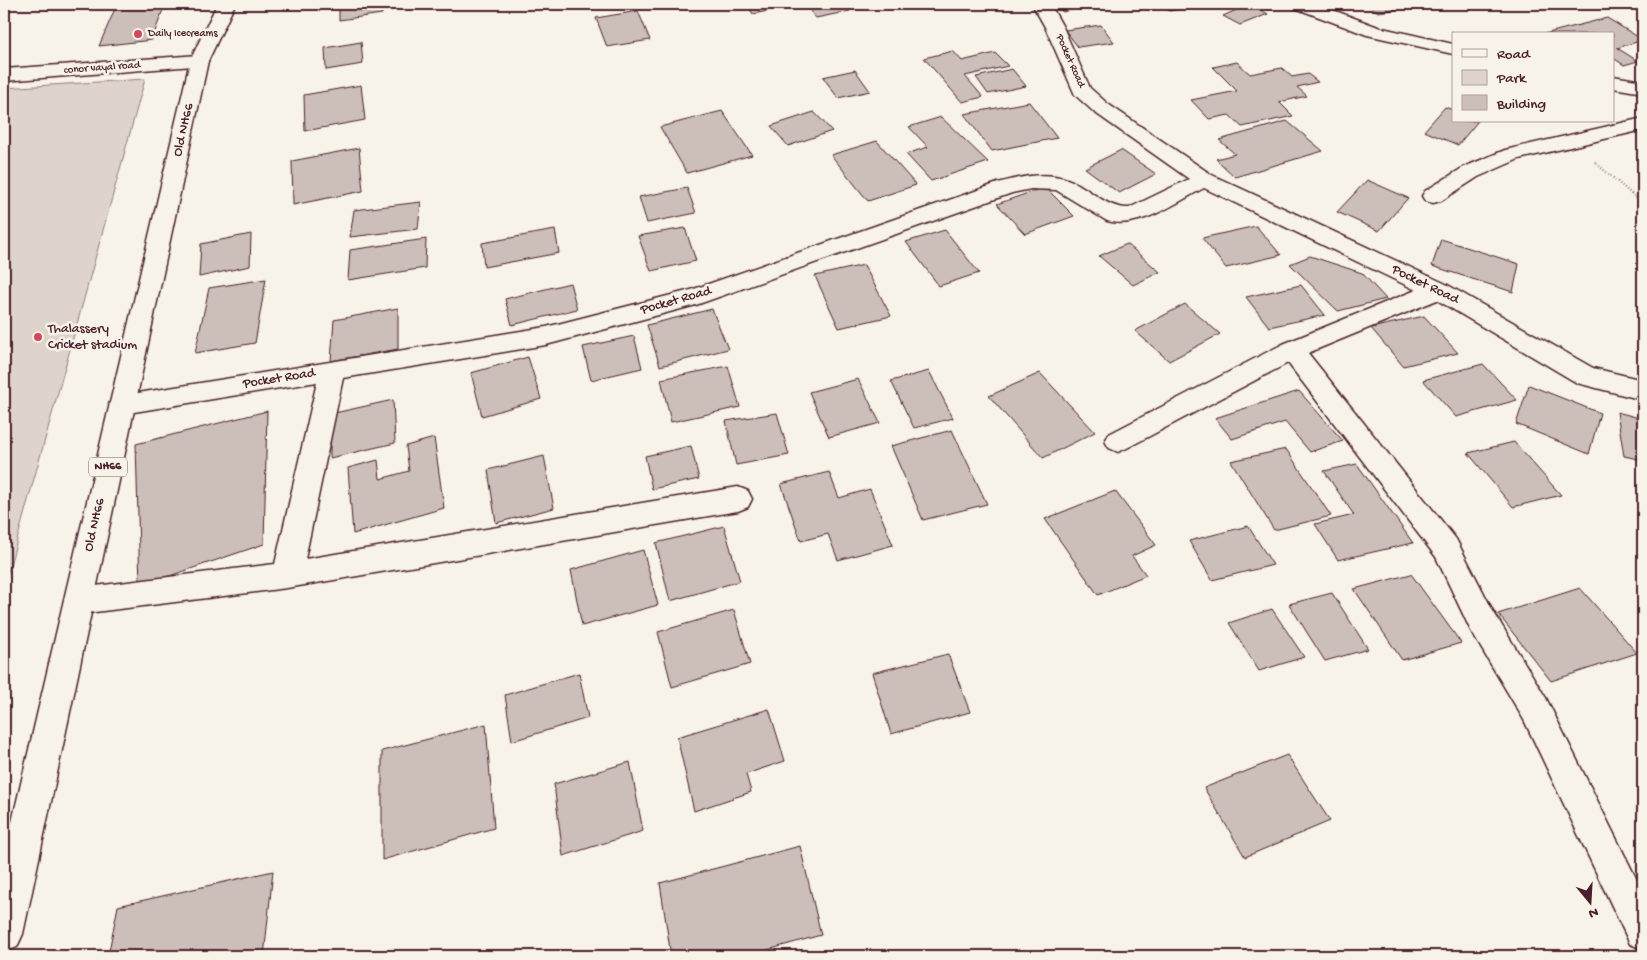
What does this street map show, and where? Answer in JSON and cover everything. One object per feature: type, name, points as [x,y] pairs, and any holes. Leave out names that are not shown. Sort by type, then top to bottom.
[{"type":"street","name":"Old NH66","points":[[4,934],[199,61],[226,4]]},
{"type":"street","name":"Pocket Road","points":[[1041,4],[1054,27],[1082,91],[1101,108],[1204,180],[1438,290],[1586,376],[1643,390]]},
{"type":"street","points":[[1301,4],[1372,31],[1452,49]]},
{"type":"street","name":"conor vayal road","points":[[4,75],[199,61]]},
{"type":"street","points":[[1614,82],[1643,87]]},
{"type":"street","points":[[1433,196],[1470,172],[1512,154],[1643,124]]},
{"type":"street","name":"Pocket Road","points":[[122,404],[546,336],[696,297],[1006,188],[1031,182],[1060,184],[1115,216],[1133,215],[1204,180]]},
{"type":"street","points":[[1118,441],[1292,350],[1438,290]]},
{"type":"street","points":[[1292,350],[1446,548],[1482,621],[1535,709],[1643,931]]},
{"type":"street","points":[[287,576],[332,370]]},
{"type":"street","points":[[78,601],[287,576],[738,499]]},
{"type":"path","points":[[1559,142],[1592,160],[1643,204]]},
{"type":"green space","name":"Thalassery Cricket stadium","points":[[145,79],[4,587],[4,88]]},
{"type":"building","points":[[117,4],[165,4],[152,40],[99,46]]},
{"type":"building","points":[[339,4],[382,4],[382,14],[339,20]]},
{"type":"building","points":[[747,4],[792,4],[793,6],[753,14]]},
{"type":"building","points":[[804,4],[844,4],[850,11],[816,18]]},
{"type":"building","points":[[1053,4],[1091,4],[1063,12]]},
{"type":"building","points":[[1162,4],[1208,4],[1169,11]]},
{"type":"building","points":[[1250,4],[1268,14],[1240,25],[1223,16]]},
{"type":"building","points":[[1367,4],[1408,4],[1412,7],[1378,12]]},
{"type":"building","points":[[638,11],[650,40],[607,47],[596,18]]},
{"type":"building","points":[[1607,18],[1643,40],[1617,48],[1638,61],[1624,65],[1614,59],[1614,32],[1552,32]]},
{"type":"building","points":[[1101,25],[1114,42],[1078,47],[1065,30]]},
{"type":"building","points":[[361,42],[363,64],[326,70],[325,48]]},
{"type":"building","points":[[953,51],[962,61],[995,53],[1008,66],[965,76],[983,97],[962,102],[924,58]]},
{"type":"building","points":[[1237,62],[1250,74],[1282,68],[1292,77],[1308,74],[1318,82],[1297,87],[1307,96],[1279,102],[1293,116],[1242,127],[1229,115],[1209,119],[1191,100],[1237,91],[1213,67]]},
{"type":"building","points":[[1012,69],[1026,86],[988,94],[976,77]]},
{"type":"building","points":[[855,70],[870,91],[838,98],[823,77]]},
{"type":"building","points":[[361,85],[365,120],[305,131],[304,95]]},
{"type":"building","points":[[1029,102],[1057,138],[992,151],[964,114]]},
{"type":"building","points":[[1445,107],[1452,110],[1452,122],[1477,122],[1458,145],[1424,131]]},
{"type":"building","points":[[722,111],[752,155],[687,173],[660,127]]},
{"type":"building","points":[[814,112],[832,131],[788,146],[771,126]]},
{"type":"building","points":[[941,117],[988,162],[931,181],[906,154],[928,147],[909,127]]},
{"type":"building","points":[[1287,121],[1323,151],[1235,177],[1216,159],[1235,154],[1219,140]]},
{"type":"building","points":[[877,141],[916,185],[868,201],[831,155]]},
{"type":"building","points":[[359,148],[363,191],[293,205],[292,161]]},
{"type":"building","points":[[1121,150],[1156,174],[1119,193],[1085,168]]},
{"type":"building","points":[[1367,180],[1408,198],[1379,231],[1337,212]]},
{"type":"building","points":[[1045,187],[1074,216],[1025,234],[997,204]]},
{"type":"building","points":[[687,188],[696,213],[647,223],[639,197]]},
{"type":"building","points":[[421,202],[418,229],[350,237],[354,210]]},
{"type":"building","points":[[1256,226],[1281,255],[1226,268],[1202,238]]},
{"type":"building","points":[[685,228],[696,261],[651,271],[638,236]]},
{"type":"building","points":[[555,230],[559,253],[484,267],[482,243]]},
{"type":"building","points":[[945,230],[979,273],[939,286],[906,242]]},
{"type":"building","points":[[251,234],[250,266],[199,277],[201,244]]},
{"type":"building","points":[[426,239],[425,268],[348,280],[350,250]]},
{"type":"building","points":[[1441,239],[1519,264],[1513,292],[1432,266]]},
{"type":"building","points":[[1127,244],[1160,272],[1133,285],[1099,256]]},
{"type":"building","points":[[1310,256],[1362,273],[1386,299],[1338,311],[1290,264]]},
{"type":"building","points":[[864,265],[891,316],[839,328],[815,276]]},
{"type":"building","points":[[266,279],[255,343],[195,353],[209,288]]},
{"type":"building","points":[[570,283],[577,309],[512,325],[505,299]]},
{"type":"building","points":[[1301,285],[1325,315],[1269,327],[1246,297]]},
{"type":"building","points":[[1185,304],[1220,334],[1169,361],[1135,331]]},
{"type":"building","points":[[398,308],[398,349],[331,361],[334,320]]},
{"type":"building","points":[[712,309],[728,349],[660,366],[647,325]]},
{"type":"building","points":[[1424,316],[1458,353],[1403,366],[1371,328]]},
{"type":"building","points":[[634,336],[642,368],[591,380],[583,347]]},
{"type":"building","points":[[528,357],[541,399],[482,416],[471,373]]},
{"type":"building","points":[[1483,364],[1517,400],[1456,417],[1423,380]]},
{"type":"building","points":[[728,366],[740,407],[671,422],[661,379]]},
{"type":"building","points":[[929,371],[953,418],[914,428],[891,381]]},
{"type":"building","points":[[1040,373],[1095,432],[1043,458],[989,396]]},
{"type":"building","points":[[858,379],[880,423],[829,437],[809,392]]},
{"type":"building","points":[[1529,385],[1600,413],[1589,454],[1516,424]]},
{"type":"building","points":[[1299,391],[1343,441],[1310,452],[1285,422],[1232,439],[1215,418]]},
{"type":"building","points":[[393,400],[395,443],[330,458],[330,414]]},
{"type":"building","points":[[267,411],[264,544],[140,586],[136,444]]},
{"type":"building","points":[[1617,412],[1643,419],[1643,460],[1624,456]]},
{"type":"building","points":[[777,413],[789,455],[736,465],[726,421]]},
{"type":"building","points":[[952,430],[987,504],[923,520],[891,446]]},
{"type":"building","points":[[434,438],[444,508],[353,534],[348,468],[378,460],[380,479],[409,471],[406,446]]},
{"type":"building","points":[[1514,442],[1561,495],[1513,507],[1468,453]]},
{"type":"building","points":[[691,446],[699,479],[652,489],[645,456]]},
{"type":"building","points":[[1286,449],[1331,516],[1274,530],[1231,461]]},
{"type":"building","points":[[544,456],[554,508],[496,523],[488,470]]},
{"type":"building","points":[[1357,464],[1413,543],[1338,560],[1315,524],[1354,515],[1324,471]]},
{"type":"building","points":[[829,472],[839,498],[870,489],[893,545],[838,560],[828,534],[801,541],[781,484]]},
{"type":"building","points":[[1115,491],[1156,545],[1132,556],[1146,575],[1098,595],[1045,519]]},
{"type":"building","points":[[724,526],[740,581],[670,601],[656,543]]},
{"type":"building","points":[[1248,526],[1273,565],[1212,580],[1189,541]]},
{"type":"building","points":[[643,550],[658,605],[582,626],[571,570]]},
{"type":"building","points":[[1411,574],[1461,643],[1402,660],[1354,589]]},
{"type":"building","points":[[1580,588],[1637,653],[1551,681],[1498,614]]},
{"type":"building","points":[[1332,593],[1368,649],[1325,661],[1289,604]]},
{"type":"building","points":[[1272,609],[1304,657],[1259,671],[1229,623]]},
{"type":"building","points":[[734,610],[750,664],[672,687],[658,632]]},
{"type":"building","points":[[948,654],[970,712],[891,734],[872,673]]},
{"type":"building","points":[[579,673],[588,718],[512,741],[505,695]]},
{"type":"building","points":[[769,709],[785,761],[746,774],[751,792],[694,811],[677,737]]},
{"type":"building","points":[[486,724],[494,828],[382,860],[382,751]]},
{"type":"building","points":[[1287,755],[1330,821],[1245,857],[1204,788]]},
{"type":"building","points":[[630,762],[643,831],[563,856],[554,784]]},
{"type":"building","points":[[800,846],[821,935],[746,956],[671,956],[660,883]]},
{"type":"building","points":[[273,871],[264,956],[108,956],[118,906]]},
{"type":"place","name":"Daily Icecreams","points":[[138,34]]},
{"type":"place","name":"Thalassery Cricket stadium","points":[[38,337]]}]
